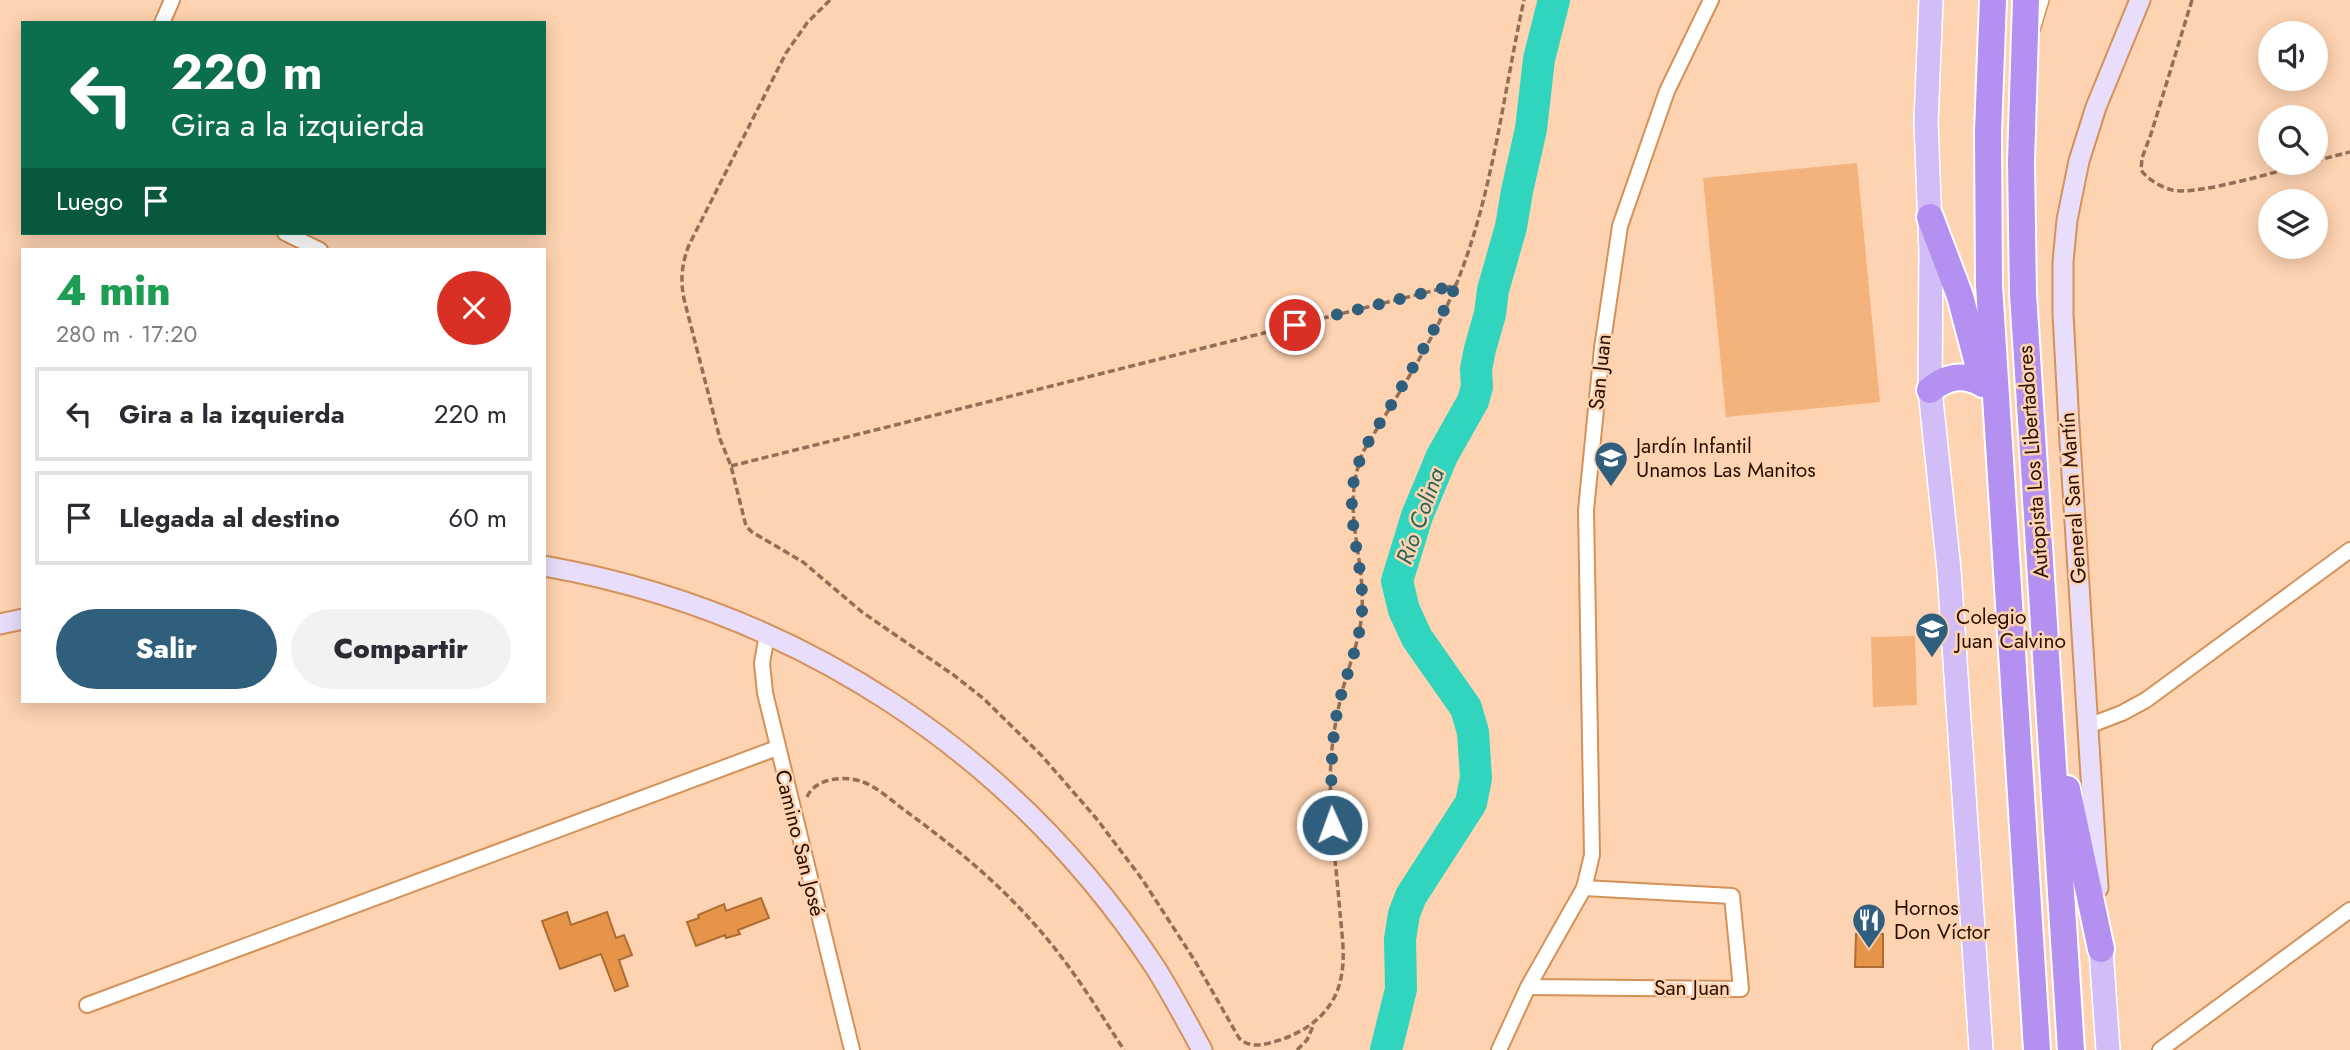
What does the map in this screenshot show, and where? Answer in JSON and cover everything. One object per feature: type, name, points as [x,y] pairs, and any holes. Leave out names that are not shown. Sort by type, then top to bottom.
[{"type":"highway","name":"Autopista Los Libertadores","points":[[1993,0],[1988,221],[1999,452],[2037,1050]]},
{"type":"highway","name":"Autopista Los Libertadores","points":[[2026,0],[2022,99],[2023,294],[2071,1050]]},
{"type":"highway","points":[[1930,217],[1960,296],[1999,452]]},
{"type":"highway","points":[[1930,390],[1939,383],[1956,377],[1970,378],[1983,384]]},
{"type":"highway","points":[[2048,701],[2101,948]]},
{"type":"main road","points":[[1931,0],[1926,111],[1930,217],[1930,390],[1948,570],[1981,1050]]},
{"type":"main road","name":"General San Martín","points":[[2101,948],[2108,1050]]},
{"type":"street","points":[[163,21],[172,0]]},
{"type":"street","name":"San Juan","points":[[1499,1050],[1528,987],[1584,888],[1592,855],[1586,509],[1602,348],[1620,226],[1667,91],[1711,0]]},
{"type":"street","name":"General San Martín","points":[[2101,948],[2068,426],[2063,262],[2067,220],[2082,152],[2096,107],[2140,0]]},
{"type":"street","points":[[289,235],[316,248]]},
{"type":"street","points":[[2088,726],[2146,701],[2350,550]]},
{"type":"street","points":[[546,566],[671,596],[741,621],[832,666],[892,702],[956,749],[1016,802],[1072,859],[1133,936],[1179,1007],[1202,1050]]},
{"type":"street","points":[[0,624],[21,619]]},
{"type":"street","name":"Camino San José","points":[[767,634],[762,676],[777,748],[852,1050]]},
{"type":"street","points":[[87,1005],[777,748]]},
{"type":"street","name":"San Juan","points":[[1528,987],[1741,989],[1732,896],[1584,888]]},
{"type":"street","points":[[2160,1050],[2350,910]]},
{"type":"lane","points":[[2022,99],[2034,34],[2045,0]]},
{"type":"path","points":[[830,0],[807,23],[786,53],[689,245],[683,263],[681,286],[684,299],[720,439],[731,466],[743,519],[752,532],[803,562],[862,612],[955,676],[1011,724],[1072,789],[1142,879],[1195,961],[1242,1042],[1251,1047],[1291,1036],[1315,1022],[1328,1008],[1335,995],[1343,967],[1332,825],[1331,761],[1339,705],[1359,639],[1363,608],[1352,508],[1354,477],[1363,452],[1430,337],[1456,285],[1483,201],[1524,0]]},
{"type":"path","points":[[2192,0],[2151,134],[2141,158],[2141,170],[2144,175],[2173,190],[2201,189],[2260,175]]},
{"type":"path","points":[[2328,158],[2350,152]]},
{"type":"path","points":[[731,466],[1456,285]]},
{"type":"path","points":[[806,802],[809,791],[817,784],[843,778],[863,781],[955,846],[1001,888],[1049,941],[1073,972],[1124,1050]]},
{"type":"path","points":[[1297,1050],[1307,1040],[1315,1022]]},
{"type":"shaded area","points":[[1857,163],[1880,402],[1726,417],[1703,178]]},
{"type":"shaded area","points":[[1915,636],[1917,705],[1873,707],[1871,637]]},
{"type":"building","points":[[761,898],[769,918],[738,930],[740,934],[726,938],[725,935],[696,946],[687,922],[724,904],[726,911]]},
{"type":"building","points":[[567,912],[571,925],[607,912],[616,938],[624,935],[632,955],[619,960],[628,986],[615,991],[601,954],[560,969],[542,921]]},
{"type":"building","name":"Hornos Don Víctor","points":[[1856,934],[1883,934],[1883,967],[1855,967]]},
{"type":"waterway","name":"Río Colina","points":[[1386,1050],[1401,989],[1400,939],[1404,914],[1411,896],[1471,803],[1476,778],[1473,732],[1466,708],[1417,638],[1404,610],[1397,581],[1417,516],[1442,456],[1473,401],[1477,387],[1476,369],[1490,314],[1493,290],[1511,227],[1531,129],[1539,59],[1554,0]]},
{"type":"place","name":"Jardín Infantil Unamos Las Manitos","points":[[1611,488]]},
{"type":"place","name":"Colegio Juan Calvino","points":[[1932,659]]},
{"type":"place","name":"Hornos Don Víctor","points":[[1869,950]]},
{"type":"route","points":[[1295,325],[1456,285],[1444,312],[1363,452],[1354,477],[1352,508],[1363,608],[1359,639],[1334,731],[1331,761],[1332,825]]}]
